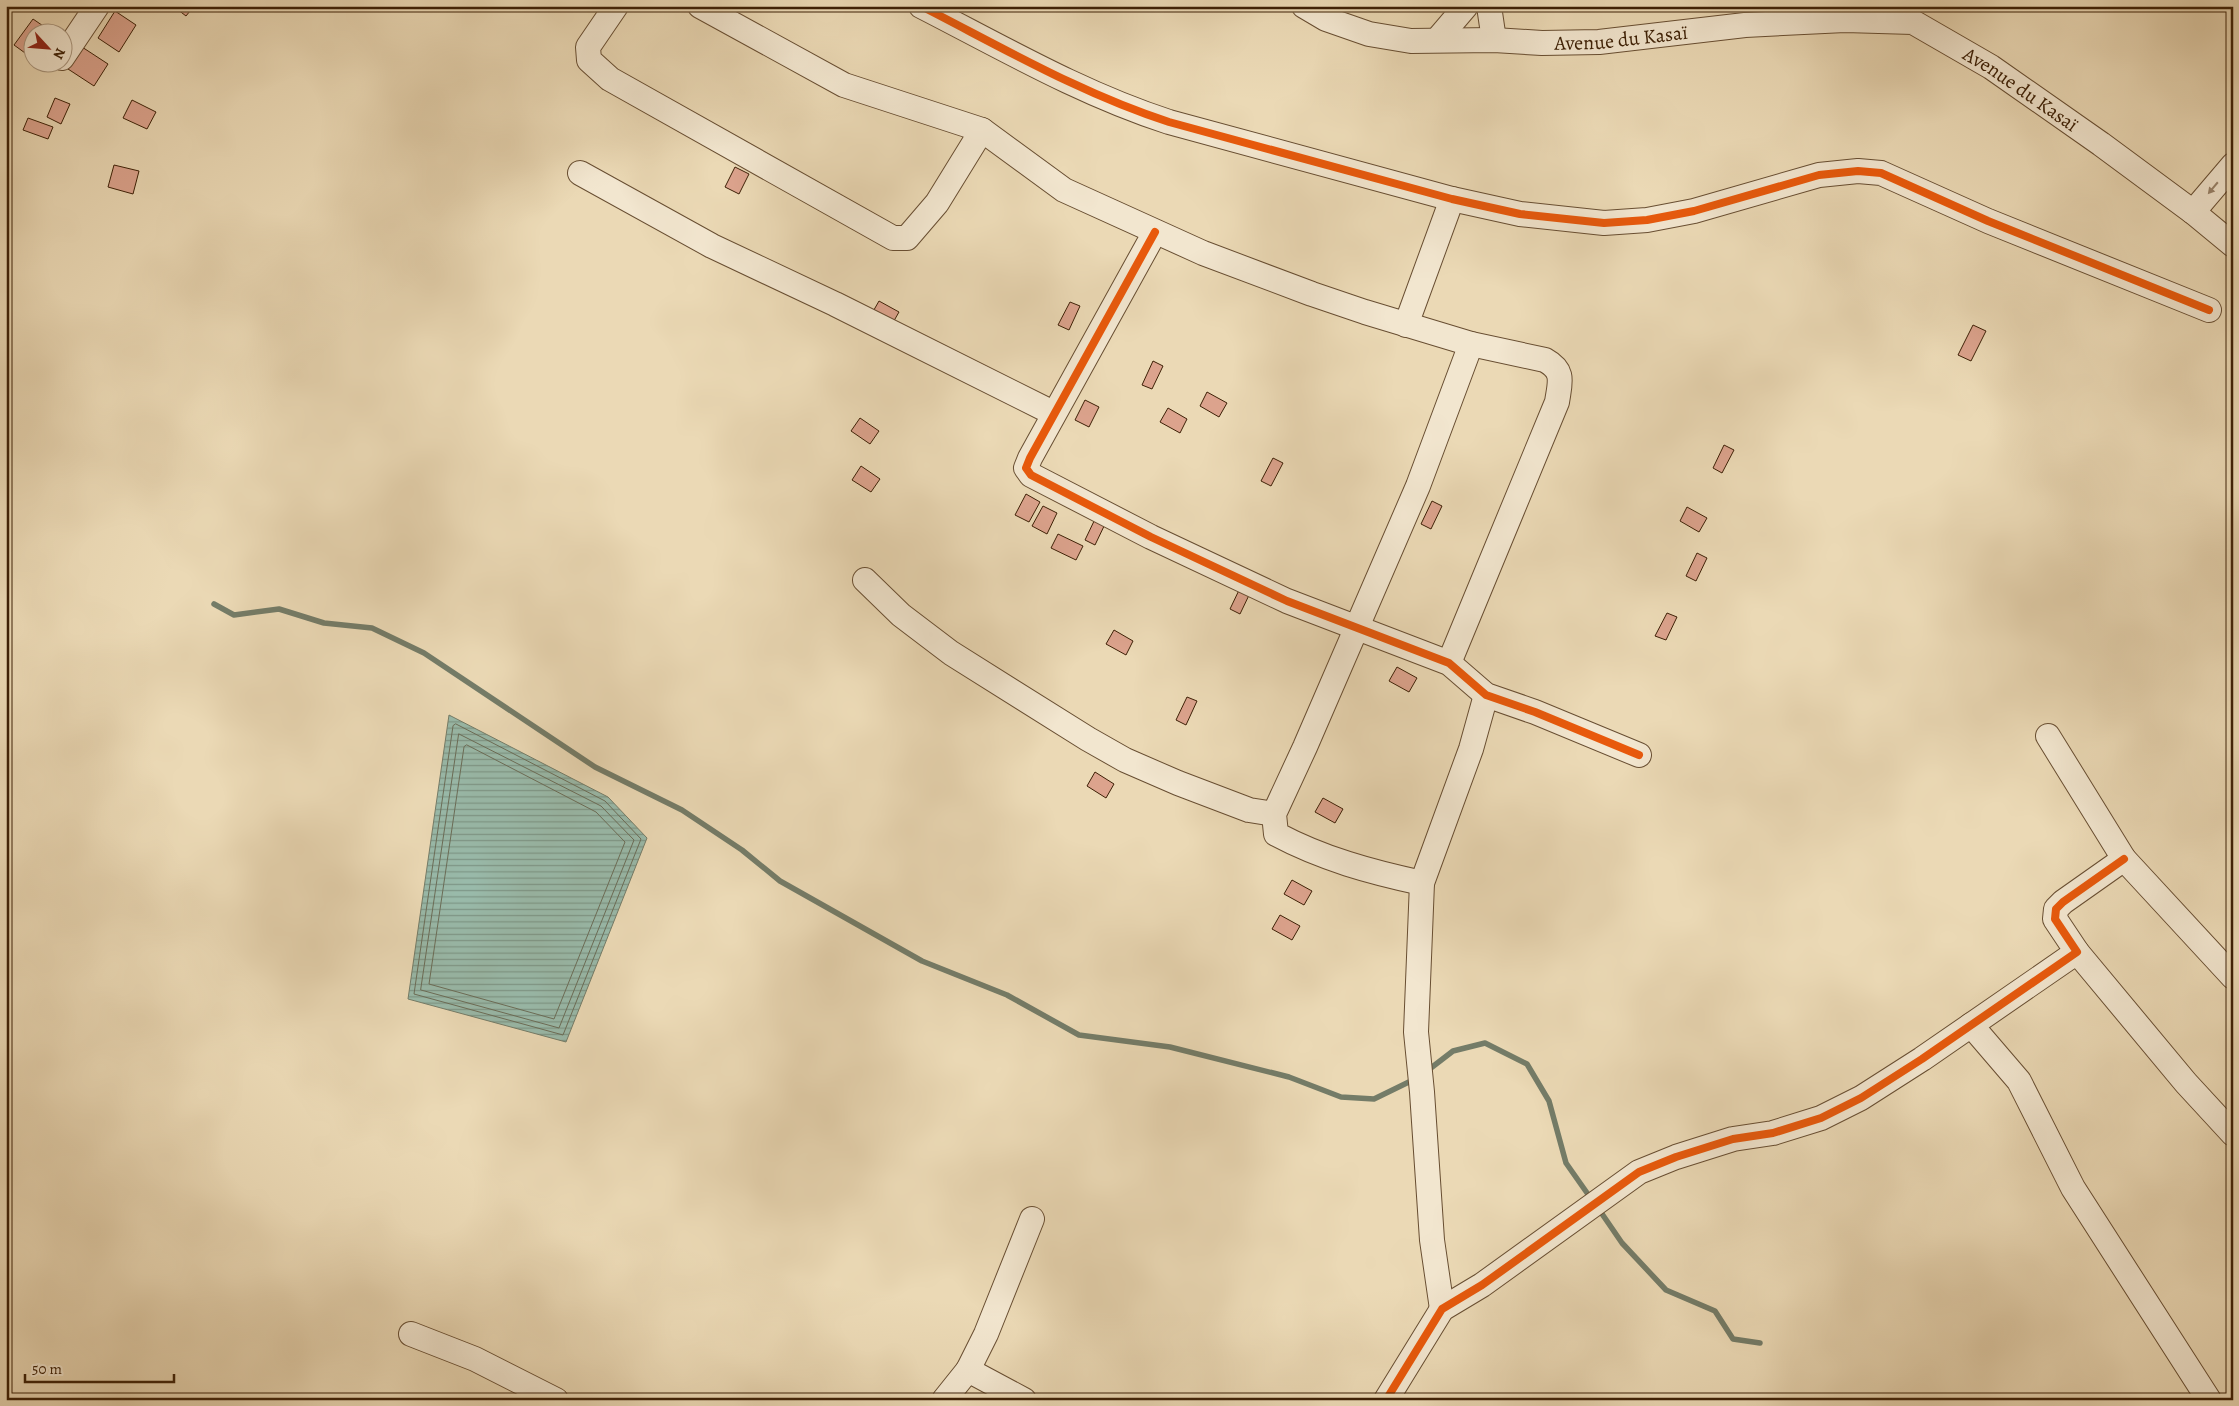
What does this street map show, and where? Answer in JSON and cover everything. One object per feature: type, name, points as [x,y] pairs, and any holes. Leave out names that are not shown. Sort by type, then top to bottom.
[{"type":"street","points":[[72,44],[97,6]]},
{"type":"street","points":[[616,6],[588,47],[588,60],[610,79],[893,238],[907,238],[931,210],[982,130]]},
{"type":"street","points":[[700,6],[844,85],[982,130],[1064,190],[1155,232],[1262,276],[1471,344],[1545,360],[1555,366],[1560,373],[1557,402],[1449,663]]},
{"type":"street","points":[[921,6],[1057,78],[1124,108],[1452,199],[1520,214],[1604,223],[1647,220],[1694,211],[1819,175],[1858,171],[1882,173],[1988,221],[2209,310]]},
{"type":"street","name":"Avenue du Kasaï","points":[[1304,6],[1326,19],[1369,34],[1412,41],[1494,40],[1542,43],[1599,42],[1745,25],[1920,14],[1991,67],[2101,144],[2193,212],[2233,245]]},
{"type":"street","points":[[1437,40],[1466,6]]},
{"type":"street","points":[[1489,6],[1494,40]]},
{"type":"street","points":[[2193,212],[2233,165]]},
{"type":"street","points":[[580,173],[712,246],[835,304],[1053,413]]},
{"type":"street","points":[[1406,324],[1452,199]]},
{"type":"street","points":[[1155,232],[1053,413],[1026,468],[1031,475],[1151,537],[1287,602],[1449,663],[1486,695],[1552,718],[1639,755]]},
{"type":"street","points":[[1422,882],[1368,871],[1304,847],[1276,834],[1274,814],[1418,486],[1471,344]]},
{"type":"street","points":[[865,580],[901,615],[951,653],[1088,739],[1126,760],[1178,783],[1249,810],[1274,814]]},
{"type":"street","points":[[1442,1309],[1432,1240],[1423,1102],[1416,1032],[1422,882],[1471,749],[1486,695]]},
{"type":"street","points":[[2048,736],[2124,859],[2233,976]]},
{"type":"street","points":[[2124,859],[2063,902],[2056,909],[2055,919],[2077,952],[2186,1083],[2233,1134]]},
{"type":"street","points":[[1386,1400],[1442,1309],[1489,1280],[1639,1172],[1676,1157],[1733,1140],[1773,1133],[1821,1118],[1861,1098],[2077,952]]},
{"type":"street","points":[[1971,1025],[2019,1081],[2078,1196],[2209,1400]]},
{"type":"street","points":[[944,1400],[968,1370],[986,1334],[1032,1219]]},
{"type":"street","points":[[411,1334],[475,1360],[556,1400]]},
{"type":"street","points":[[968,1370],[1024,1400]]},
{"type":"water","points":[[449,715],[608,797],[647,838],[566,1042],[408,999]]},
{"type":"building","points":[[173,6],[194,6],[186,16]]},
{"type":"building","points":[[115,11],[136,25],[119,52],[98,38]]},
{"type":"building","points":[[22,34],[22,51],[14,45]]},
{"type":"building","points":[[82,47],[108,64],[94,86],[72,72],[72,63]]},
{"type":"building","points":[[55,98],[70,104],[61,124],[47,117]]},
{"type":"building","points":[[132,100],[156,112],[147,129],[123,118]]},
{"type":"building","points":[[28,118],[53,127],[48,139],[23,130]]},
{"type":"building","points":[[114,165],[139,171],[133,194],[108,187]]},
{"type":"building","points":[[735,167],[749,174],[739,194],[725,187]]},
{"type":"building","points":[[879,301],[899,312],[891,326],[871,315]]},
{"type":"building","points":[[1070,302],[1080,306],[1069,330],[1058,325]]},
{"type":"building","points":[[1973,325],[1986,331],[1971,361],[1958,355]]},
{"type":"building","points":[[1153,361],[1163,366],[1152,389],[1142,385]]},
{"type":"building","points":[[1207,392],[1227,403],[1219,417],[1200,406]]},
{"type":"building","points":[[1085,400],[1099,407],[1089,427],[1075,420]]},
{"type":"building","points":[[1168,408],[1187,419],[1180,433],[1160,422]]},
{"type":"building","points":[[860,418],[879,431],[870,444],[851,431]]},
{"type":"building","points":[[1724,445],[1734,450],[1722,473],[1713,468]]},
{"type":"building","points":[[1273,458],[1283,463],[1271,486],[1261,481]]},
{"type":"building","points":[[861,466],[880,479],[871,492],[852,480]]},
{"type":"building","points":[[1026,494],[1040,502],[1029,522],[1015,515]]},
{"type":"building","points":[[1432,501],[1442,506],[1431,529],[1421,524]]},
{"type":"building","points":[[1043,506],[1057,513],[1047,534],[1032,526]]},
{"type":"building","points":[[1687,507],[1707,518],[1699,532],[1680,521]]},
{"type":"building","points":[[1096,517],[1106,522],[1095,545],[1085,540]]},
{"type":"building","points":[[1058,534],[1083,546],[1076,560],[1051,548]]},
{"type":"building","points":[[1697,553],[1707,558],[1696,581],[1686,576]]},
{"type":"building","points":[[1241,586],[1251,591],[1240,614],[1230,609]]},
{"type":"building","points":[[1667,613],[1677,617],[1666,640],[1655,636]]},
{"type":"building","points":[[1114,630],[1133,641],[1126,655],[1106,644]]},
{"type":"building","points":[[1397,667],[1417,678],[1409,692],[1389,681]]},
{"type":"building","points":[[1187,697],[1197,701],[1186,725],[1176,720]]},
{"type":"building","points":[[1095,772],[1114,784],[1106,798],[1087,786]]},
{"type":"building","points":[[1323,798],[1343,809],[1335,823],[1315,812]]},
{"type":"building","points":[[1292,880],[1312,891],[1304,905],[1284,894]]},
{"type":"building","points":[[1280,915],[1300,926],[1292,940],[1272,929]]},
{"type":"waterway","points":[[214,604],[234,615],[279,609],[324,623],[372,628],[424,653],[595,767],[682,810],[742,850],[780,881],[922,961],[1007,995],[1079,1035],[1170,1047],[1289,1077],[1341,1097],[1374,1099],[1415,1079]]},
{"type":"waterway","points":[[1427,1071],[1453,1051],[1485,1043],[1527,1064],[1549,1101],[1566,1163],[1592,1200]]},
{"type":"waterway","points":[[1598,1208],[1622,1243],[1666,1290],[1715,1311],[1733,1339],[1760,1343]]},
{"type":"cycle path","points":[[921,6],[1043,69],[1137,111],[1169,122],[1452,199],[1520,214],[1604,223],[1647,220],[1694,211],[1819,175],[1858,171],[1881,173],[1988,221],[2209,310]]},
{"type":"cycle path","points":[[1155,232],[1030,458],[1026,468],[1031,475],[1151,537],[1287,601],[1449,663],[1486,695],[1535,712],[1639,755]]},
{"type":"cycle path","points":[[1386,1400],[1442,1309],[1482,1285],[1639,1172],[1676,1157],[1733,1139],[1773,1133],[1821,1118],[1861,1098],[1922,1059],[2077,952],[2055,919],[2056,909],[2124,859]]}]
